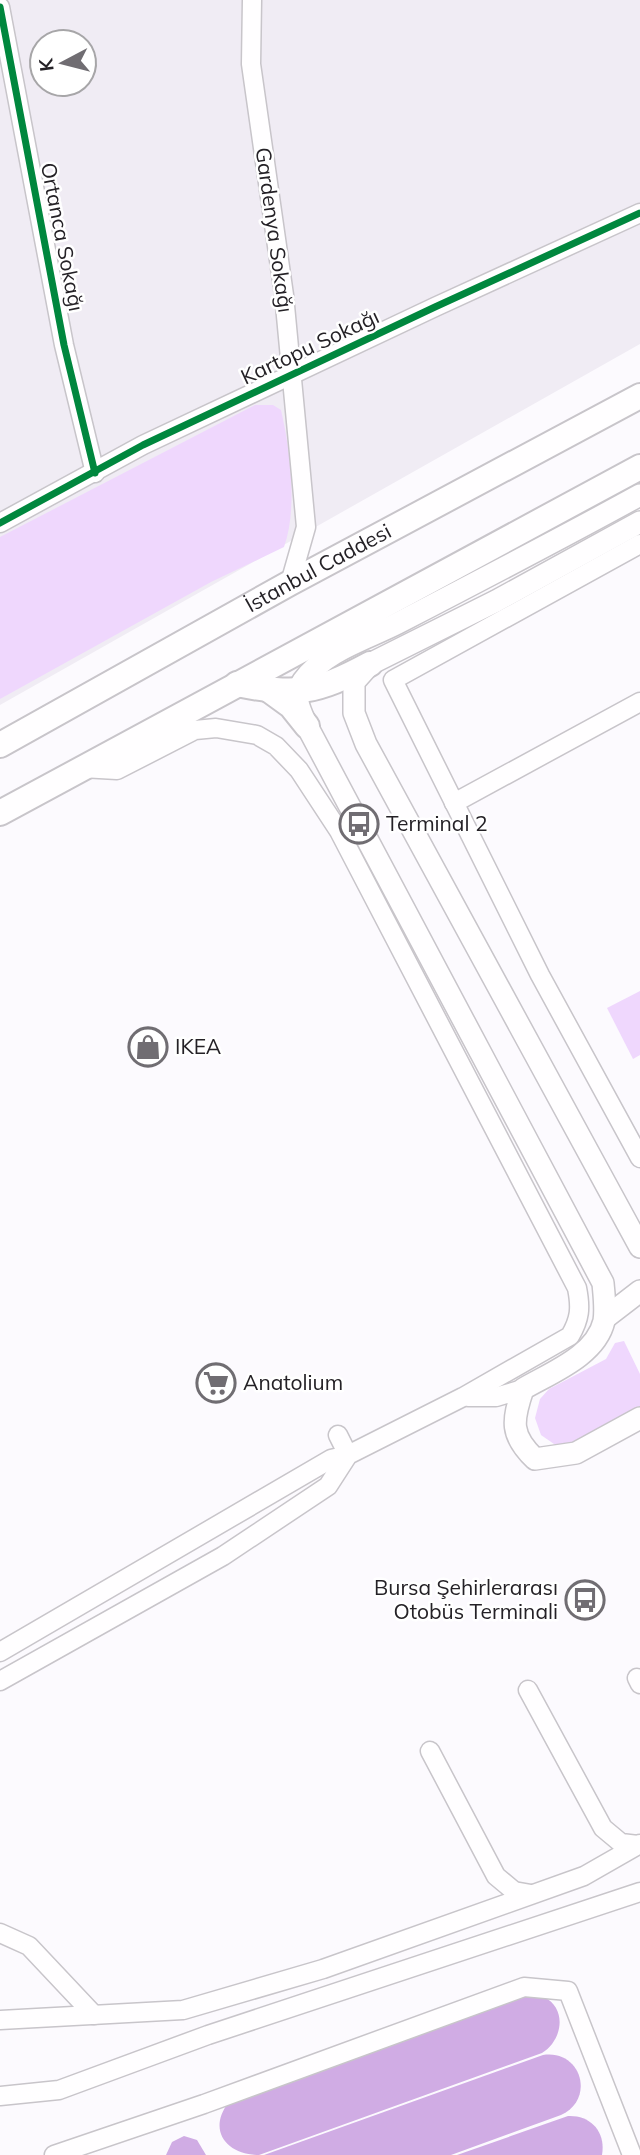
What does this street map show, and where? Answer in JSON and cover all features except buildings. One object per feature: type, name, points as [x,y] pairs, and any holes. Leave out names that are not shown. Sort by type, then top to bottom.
[{"type":"highway","name":"İstanbul Caddesi","points":[[0,745],[290,583],[640,396]]},
{"type":"highway","points":[[0,813],[640,467]]},
{"type":"highway","points":[[237,684],[269,690],[298,691],[329,684],[370,664]]},
{"type":"highway","points":[[269,690],[291,706],[307,726]]},
{"type":"main road","points":[[640,495],[395,625],[338,652],[312,670],[298,691],[299,708],[307,726],[603,1283],[605,1318],[593,1343],[575,1359],[523,1389],[514,1427],[519,1444],[535,1459],[576,1453],[640,1418]]},
{"type":"main road","points":[[640,522],[496,601],[370,664],[354,682],[354,713],[366,744],[640,1247]]},
{"type":"main road","points":[[605,1318],[640,1291]]},
{"type":"street","name":"Gardenya Sokağı","points":[[252,0],[251,64],[285,295],[306,527],[290,583]]},
{"type":"street","name":"Ortanca Sokağı","points":[[0,7],[64,345],[95,473]]},
{"type":"street","name":"Kartopu Sokağı","points":[[0,523],[143,445],[640,213]]},
{"type":"street","points":[[640,544],[393,680],[540,975],[640,1158]]},
{"type":"street","points":[[454,803],[640,702]]},
{"type":"street","points":[[0,1652],[335,1448],[463,1398],[570,1336],[578,1323],[581,1308],[577,1288],[339,831],[299,770],[277,747],[257,735],[216,727],[195,730],[117,770],[82,768]]},
{"type":"street","points":[[463,1398],[496,1397],[523,1389]]},
{"type":"street","points":[[0,1681],[223,1556],[328,1486],[335,1448]]},
{"type":"street","points":[[528,1690],[603,1828],[621,1843],[639,1845]]},
{"type":"street","points":[[430,1751],[496,1876],[514,1891],[531,1894]]},
{"type":"street","points":[[0,2020],[183,2010],[323,1969],[584,1876],[639,1845]]},
{"type":"street","points":[[0,2096],[59,2090],[208,2035],[640,1892]]},
{"type":"street","points":[[0,1933],[29,1946],[94,2015]]},
{"type":"street","points":[[54,2155],[204,2104],[524,1987],[568,1991],[632,2155]]},
{"type":"shaded area","points":[[0,0],[640,0],[640,344],[0,705]]},
{"type":"shaded area","points":[[255,405],[273,405],[281,410],[290,460],[292,497],[284,547],[211,582],[0,699],[0,537]]},
{"type":"shaded area","points":[[640,991],[640,1055],[633,1059],[607,1008]]},
{"type":"shaded area","points":[[624,1341],[640,1374],[640,1406],[569,1445],[554,1444],[541,1435],[535,1418],[540,1399],[549,1389],[606,1359],[615,1343]]},
{"type":"shaded area","points":[[521,1994],[544,1997],[557,2009],[560,2025],[558,2033],[549,2048],[542,2053],[259,2155],[238,2151],[224,2140],[220,2132],[222,2114],[228,2103]]},
{"type":"shaded area","points":[[543,2055],[556,2055],[575,2067],[581,2087],[572,2108],[561,2115],[451,2155],[264,2155]]},
{"type":"shaded area","points":[[568,2116],[584,2118],[595,2126],[602,2139],[602,2155],[457,2155]]},
{"type":"shaded area","points":[[184,2136],[197,2140],[206,2155],[166,2155],[172,2142]]},
{"type":"cycle path","points":[[0,7],[64,345],[95,473]]},
{"type":"cycle path","points":[[0,523],[143,445],[640,213]]},
{"type":"place","name":"Terminal 2","points":[[359,824]]},
{"type":"place","name":"IKEA","points":[[148,1047]]},
{"type":"place","name":"Anatolium","points":[[216,1383]]},
{"type":"place","name":"Bursa Şehirlerarası Otobüs Terminali","points":[[585,1600]]}]
